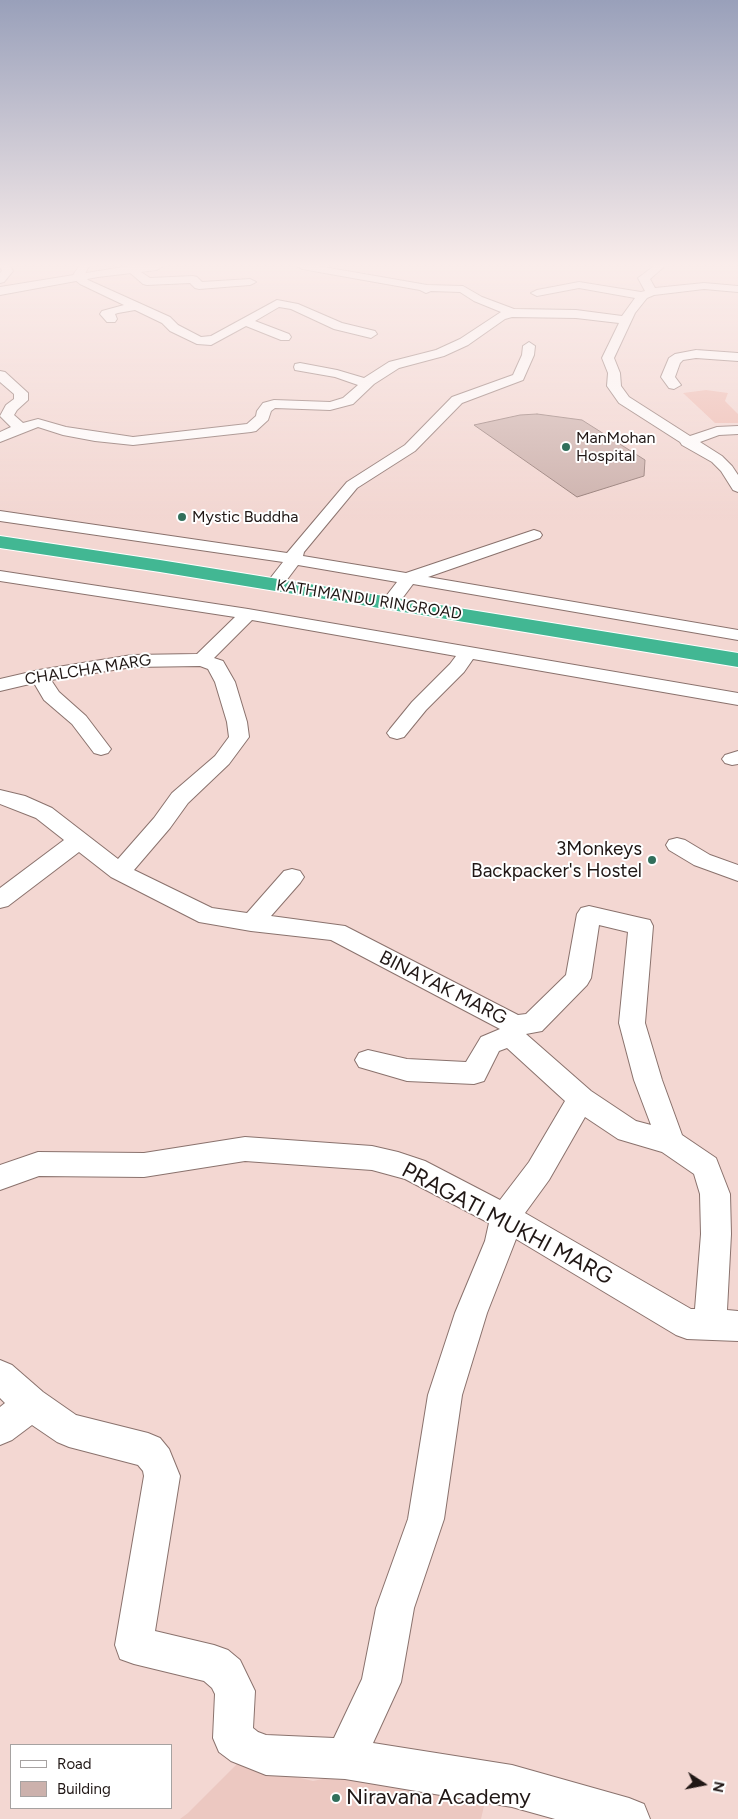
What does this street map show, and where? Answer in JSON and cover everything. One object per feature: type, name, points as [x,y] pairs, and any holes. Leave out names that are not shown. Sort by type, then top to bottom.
[{"type":"highway","name":"KATHMANDU RINGROAD","points":[[0,542],[738,660]]},
{"type":"street","points":[[0,438],[20,428],[38,423],[87,436],[133,441],[251,428],[263,418],[264,411],[268,406],[284,403],[330,406],[348,401],[372,380],[394,366],[445,351]]},
{"type":"street","points":[[274,585],[294,560],[296,550],[352,485],[410,448],[457,400],[518,377],[528,351]]},
{"type":"street","points":[[612,351],[608,358],[614,373],[614,386],[624,400],[687,442],[717,459],[738,487]]},
{"type":"street","points":[[674,385],[668,377],[674,361],[679,357],[696,354],[738,357]]},
{"type":"street","points":[[379,357],[394,366]]},
{"type":"street","points":[[300,367],[372,380]]},
{"type":"street","points":[[361,367],[372,380]]},
{"type":"street","points":[[0,375],[21,393],[21,400],[11,408],[7,416],[20,428]]},
{"type":"street","points":[[687,442],[717,431],[738,430]]},
{"type":"street","points":[[0,516],[294,560],[738,635]]},
{"type":"street","points":[[389,604],[408,579],[534,535]]},
{"type":"street","points":[[0,576],[248,614],[738,699]]},
{"type":"street","points":[[119,872],[162,824],[180,798],[222,760],[239,736],[237,722],[225,682],[216,666],[202,660],[248,614]]},
{"type":"street","points":[[397,733],[419,706],[457,668],[467,653]]},
{"type":"street","name":"CHALCHA MARG","points":[[0,686],[39,676],[132,660],[202,660]]},
{"type":"street","points":[[39,676],[51,696],[79,720],[101,749]]},
{"type":"street","name":"BINAYAK MARG","points":[[0,797],[17,801],[44,813],[119,872],[207,916],[251,923],[336,932],[513,1031],[532,1053],[581,1099],[628,1131],[670,1142],[706,1167],[715,1194],[716,1234],[724,1326]]},
{"type":"street","points":[[0,900],[79,840]]},
{"type":"street","points":[[677,845],[702,860],[738,873]]},
{"type":"street","points":[[251,923],[292,877]]},
{"type":"street","points":[[368,1060],[406,1070],[474,1073],[490,1044],[513,1031],[533,1024],[578,978],[589,914],[641,926],[632,1023],[648,1080],[661,1112],[670,1142]]},
{"type":"street","points":[[345,1759],[381,1682],[395,1608],[426,1519],[445,1395],[471,1313],[500,1241],[505,1217],[539,1171],[581,1099]]},
{"type":"street","name":"PRAGATI MUKHI MARG","points":[[0,1178],[38,1164],[144,1165],[245,1149],[372,1158],[415,1170],[505,1217],[687,1324],[724,1326]]},
{"type":"street","points":[[0,1376],[31,1404],[69,1430],[148,1450],[158,1461],[162,1476],[134,1645],[214,1664],[226,1674],[235,1692],[233,1738],[245,1747],[266,1755],[345,1759],[512,1786],[629,1819]]},
{"type":"street","points":[[0,1428],[31,1404]]},
{"type":"shaded area","points":[[706,390],[728,393],[725,401],[738,414],[738,423],[715,423],[683,393]]},
{"type":"shaded area","name":"Niravana Academy","points":[[238,1763],[313,1781],[347,1774],[454,1790],[484,1806],[481,1819],[180,1819]]},
{"type":"building","name":"ManMohan Hospital","points":[[537,414],[582,420],[645,460],[644,476],[577,497],[474,425],[520,415]]},
{"type":"place","name":"ManMohan Hospital","points":[[566,447]]},
{"type":"place","name":"Mystic Buddha","points":[[182,517]]},
{"type":"place","name":"3Monkeys Backpacker's Hostel","points":[[652,860]]},
{"type":"place","name":"Niravana Academy","points":[[336,1798]]}]
